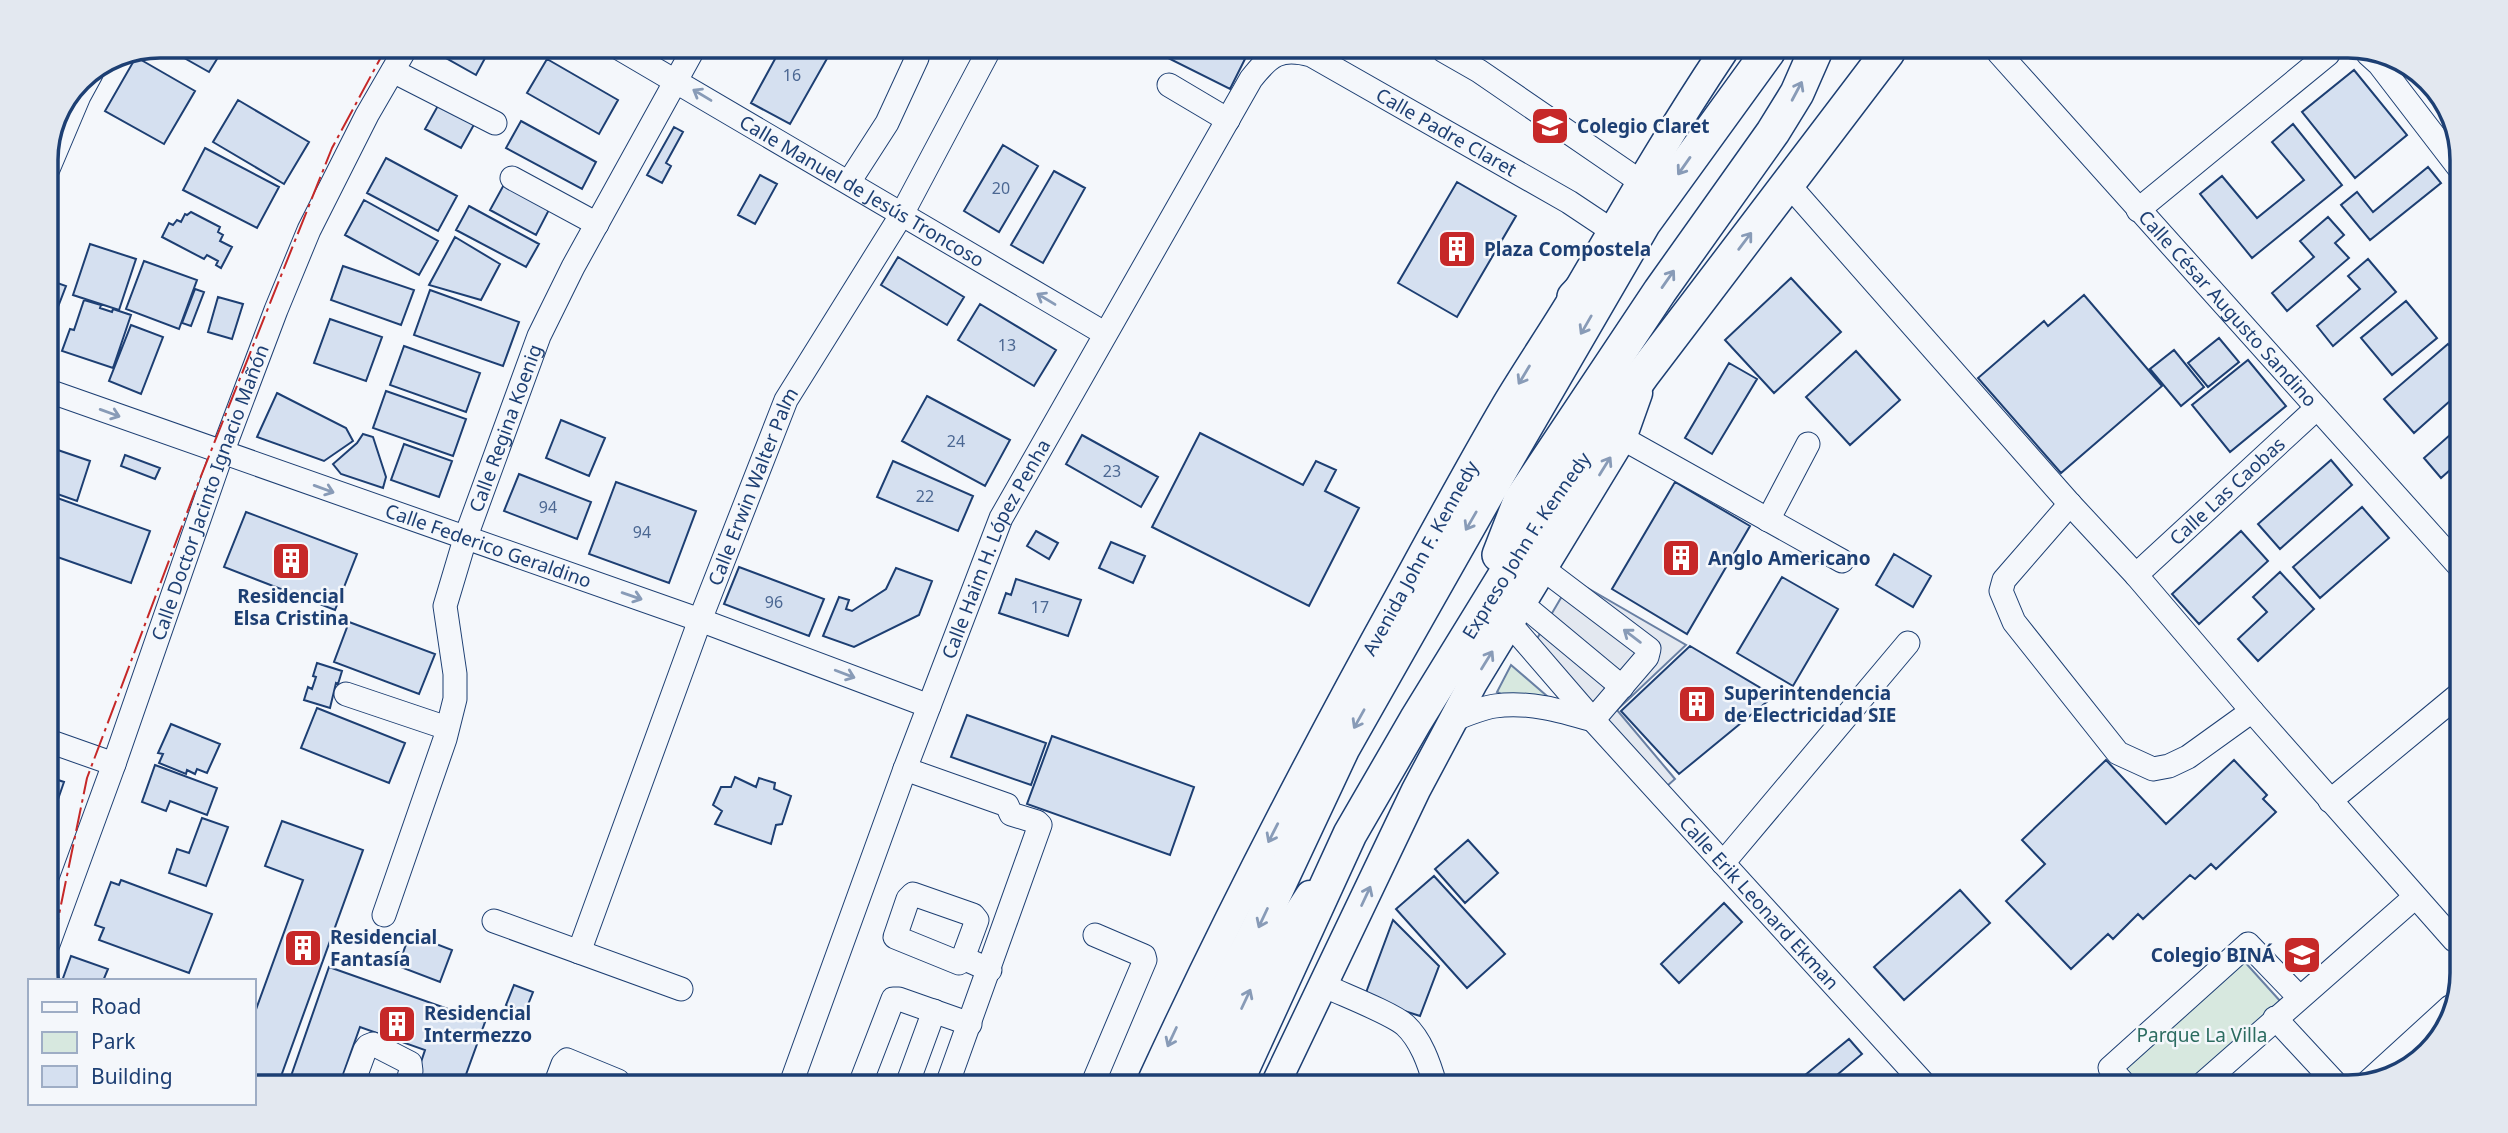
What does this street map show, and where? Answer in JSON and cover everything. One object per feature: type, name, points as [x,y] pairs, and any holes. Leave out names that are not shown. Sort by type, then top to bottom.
[{"type":"highway","points":[[1185,1075],[1260,925],[1343,748],[1493,482],[1644,223],[1764,58]]},
{"type":"highway","points":[[1471,630],[1520,501],[1660,291],[1773,132],[1797,93],[1812,58]]},
{"type":"highway","name":"Expreso John F. Kennedy","points":[[1240,1075],[1349,834],[1539,520],[1644,373],[1883,58]]},
{"type":"highway","points":[[1574,297],[1644,223]]},
{"type":"main road","name":"Avenida John F. Kennedy","points":[[1155,1075],[1212,952],[1351,684],[1505,406],[1719,58]]},
{"type":"main road","points":[[1280,1075],[1416,790],[1515,613],[1622,438],[1644,373]]},
{"type":"main road","points":[[1212,1075],[1255,980],[1349,834]]},
{"type":"main road","points":[[1287,1075],[1337,958]]},
{"type":"street","name":"Calle Doctor Jacinto Ignacio Mañón","points":[[58,917],[222,453],[309,230],[401,58]]},
{"type":"street","name":"Calle Manuel de Jesús Troncoso","points":[[637,58],[1104,333]]},
{"type":"street","name":"Calle Regina Koenig","points":[[383,915],[455,699],[455,674],[445,606],[465,539],[539,335],[688,58]]},
{"type":"street","points":[[849,182],[887,123],[917,58]]},
{"type":"street","name":"Calle Erwin Walter Palm","points":[[579,952],[700,620],[786,400],[902,214],[985,58]]},
{"type":"street","name":"Calle Haim H. López Penha","points":[[794,1075],[905,769],[1001,518],[1251,79],[1270,58]]},
{"type":"street","name":"Calle Padre Claret","points":[[1324,58],[1569,202],[1611,230]]},
{"type":"street","points":[[1456,58],[1641,182]]},
{"type":"street","name":"Calle César Augusto Sandino","points":[[2003,58],[2450,556]]},
{"type":"street","points":[[2138,210],[2323,58]]},
{"type":"street","points":[[2377,62],[2450,156]]},
{"type":"street","points":[[393,71],[495,122]]},
{"type":"street","points":[[1169,85],[1228,120]]},
{"type":"street","points":[[60,141],[77,101]]},
{"type":"street","points":[[512,178],[597,224]]},
{"type":"street","points":[[1788,184],[2136,575],[2330,801],[2450,936]]},
{"type":"street","name":"Calle Federico Geraldino","points":[[58,394],[700,620],[929,706]]},
{"type":"street","name":"Calle Las Caobas","points":[[2136,575],[2317,408]]},
{"type":"street","points":[[1622,438],[1842,561]]},
{"type":"street","points":[[1768,520],[1808,444]]},
{"type":"street","points":[[2070,504],[2004,580],[2001,591],[2014,622],[2118,753],[2153,769],[2169,766],[2188,757],[2252,711]]},
{"type":"street","points":[[1453,720],[1496,706],[1521,706],[1551,709],[1593,720],[1647,657],[1649,649],[1542,568]]},
{"type":"street","points":[[1515,613],[1622,687]]},
{"type":"street","name":"Calle Erik Leonard Ekman","points":[[1515,613],[1593,720],[1916,1075]]},
{"type":"street","points":[[1723,863],[1908,643]]},
{"type":"street","points":[[346,694],[447,728]]},
{"type":"street","points":[[2330,801],[2450,702]]},
{"type":"street","points":[[58,744],[114,764]]},
{"type":"street","points":[[905,769],[1007,805],[1011,814],[1040,825],[951,1075]]},
{"type":"street","points":[[2212,1075],[2415,897]]},
{"type":"street","points":[[494,921],[681,989]]},
{"type":"street","points":[[1095,935],[1144,956],[1145,960],[1096,1075]]},
{"type":"street","points":[[2116,1075],[2110,1068],[2248,944],[2299,997]]},
{"type":"street","points":[[963,958],[989,970]]},
{"type":"street","points":[[1325,986],[1403,1024],[1414,1036],[1428,1060],[1432,1075]]},
{"type":"street","points":[[864,1075],[893,999],[900,999],[970,1024]]},
{"type":"street","points":[[911,1075],[934,1011]]},
{"type":"street","points":[[2381,1070],[2442,1015]]},
{"type":"street","points":[[2275,1018],[2328,1075]]},
{"type":"street","points":[[356,1075],[365,1050],[373,1044],[410,1063],[410,1075]]},
{"type":"street","points":[[559,1075],[567,1060],[603,1075]]},
{"type":"green space","points":[[1511,665],[1547,696],[1529,703],[1497,692]]},
{"type":"green space","name":"Parque La Villa","points":[[2243,960],[2281,1002],[2200,1075],[2130,1075],[2124,1068]]},
{"type":"shaded area","points":[[1572,579],[1686,645],[1617,710],[1675,779],[1659,793],[1531,649]]},
{"type":"building","points":[[184,58],[218,58],[209,72]]},
{"type":"building","points":[[446,58],[485,58],[476,75]]},
{"type":"building","points":[[776,58],[827,58],[790,124],[751,103]]},
{"type":"building","points":[[1168,58],[1245,59],[1230,89]]},
{"type":"building","points":[[547,59],[618,100],[599,134],[527,93]]},
{"type":"building","points":[[140,60],[195,91],[164,144],[105,111],[133,62]]},
{"type":"building","points":[[2354,70],[2407,135],[2355,178],[2302,112]]},
{"type":"building","points":[[238,100],[309,142],[284,184],[213,142]]},
{"type":"building","points":[[440,102],[476,121],[461,148],[425,129]]},
{"type":"building","points":[[521,121],[596,162],[582,189],[506,148]]},
{"type":"building","points":[[2293,124],[2342,185],[2252,258],[2200,194],[2222,176],[2257,218],[2304,180],[2272,142]]},
{"type":"building","points":[[674,127],[683,132],[666,163],[671,166],[662,183],[647,175]]},
{"type":"building","points":[[1003,145],[1038,166],[999,232],[964,211]]},
{"type":"building","points":[[205,148],[279,187],[257,228],[183,190]]},
{"type":"building","points":[[386,158],[457,196],[438,231],[367,193]]},
{"type":"building","points":[[2428,167],[2441,183],[2370,240],[2341,205],[2357,192],[2373,212]]},
{"type":"building","points":[[1054,171],[1085,188],[1043,263],[1011,245]]},
{"type":"building","points":[[760,175],[777,184],[755,224],[738,215]]},
{"type":"building","points":[[507,179],[552,204],[536,235],[490,210]]},
{"type":"building","name":"Plaza Compostela","points":[[1457,182],[1516,216],[1457,317],[1398,283]]},
{"type":"building","points":[[364,200],[438,241],[419,275],[345,235]]},
{"type":"building","points":[[469,206],[539,244],[526,267],[456,230]]},
{"type":"building","points":[[191,212],[220,227],[218,232],[223,235],[220,241],[232,247],[221,268],[216,265],[218,261],[207,255],[204,259],[162,237],[169,223],[173,225],[177,220],[181,222],[185,214]]},
{"type":"building","points":[[2328,217],[2344,235],[2335,243],[2349,258],[2287,311],[2272,293],[2314,257],[2300,241]]},
{"type":"building","points":[[455,237],[500,264],[481,300],[429,285]]},
{"type":"building","points":[[90,244],[136,259],[119,310],[73,295]]},
{"type":"building","points":[[898,257],[964,297],[947,325],[881,285]]},
{"type":"building","points":[[2368,259],[2396,292],[2333,346],[2317,326],[2360,289],[2348,276]]},
{"type":"building","points":[[144,261],[197,280],[179,329],[126,309]]},
{"type":"building","points":[[343,266],[414,290],[401,325],[331,300]]},
{"type":"building","points":[[1791,278],[1841,332],[1774,393],[1725,340]]},
{"type":"building","points":[[58,283],[66,286],[58,307]]},
{"type":"building","points":[[195,289],[204,292],[191,326],[182,323]]},
{"type":"building","points":[[430,290],[519,322],[503,366],[414,335]]},
{"type":"building","points":[[2084,295],[2162,386],[2061,473],[1978,378],[2044,321],[2048,326]]},
{"type":"building","points":[[218,297],[243,304],[232,339],[208,332]]},
{"type":"building","points":[[84,300],[101,305],[100,308],[112,312],[113,309],[131,315],[113,368],[62,351],[70,329],[74,330]]},
{"type":"building","points":[[2406,301],[2437,338],[2392,375],[2361,338]]},
{"type":"building","points":[[980,304],[1056,350],[1034,386],[958,340]]},
{"type":"building","points":[[330,319],[382,337],[366,381],[314,363]]},
{"type":"building","points":[[131,325],[163,337],[141,394],[109,381]]},
{"type":"building","points":[[2219,338],[2239,362],[2208,387],[2188,363]]},
{"type":"building","points":[[2448,344],[2450,401],[2414,433],[2384,399]]},
{"type":"building","points":[[404,346],[480,373],[466,412],[390,385]]},
{"type":"building","points":[[2174,350],[2204,387],[2181,406],[2150,369]]},
{"type":"building","points":[[1856,351],[1900,400],[1850,445],[1806,397]]},
{"type":"building","points":[[2248,360],[2286,406],[2230,452],[2192,405]]},
{"type":"building","points":[[1729,363],[1757,379],[1712,454],[1685,438]]},
{"type":"building","points":[[386,391],[466,419],[453,456],[373,428]]},
{"type":"building","points":[[277,393],[346,428],[353,441],[324,461],[257,437]]},
{"type":"building","points":[[927,396],[1010,440],[985,486],[902,441]]},
{"type":"building","points":[[561,420],[605,438],[589,476],[546,458]]},
{"type":"building","points":[[1200,433],[1303,485],[1316,461],[1336,470],[1325,491],[1359,508],[1309,606],[1152,527]]},
{"type":"building","points":[[363,434],[373,437],[386,477],[383,488],[341,474],[333,464],[357,443]]},
{"type":"building","points":[[1082,435],[1158,477],[1141,507],[1066,464]]},
{"type":"building","points":[[2450,435],[2450,470],[2441,478],[2424,458]]},
{"type":"building","points":[[404,444],[452,461],[439,497],[391,480]]},
{"type":"building","points":[[58,450],[90,461],[77,501],[58,494]]},
{"type":"building","points":[[125,455],[160,468],[155,479],[121,466]]},
{"type":"building","points":[[2331,460],[2352,485],[2280,549],[2258,524]]},
{"type":"building","points":[[893,461],[973,496],[958,531],[877,497]]},
{"type":"building","points":[[519,474],[591,502],[577,539],[504,511]]},
{"type":"building","points":[[616,482],[696,511],[669,583],[589,554]]},
{"type":"building","name":"Anglo Americano","points":[[1675,482],[1750,526],[1687,634],[1612,589]]},
{"type":"building","points":[[58,498],[150,531],[131,583],[58,557]]},
{"type":"building","points":[[2362,507],[2389,538],[2320,598],[2293,567]]},
{"type":"building","name":"Residencial Elsa Cristina","points":[[246,512],[357,554],[335,610],[224,567]]},
{"type":"building","points":[[1036,531],[1058,543],[1049,559],[1027,546]]},
{"type":"building","points":[[2241,531],[2268,561],[2199,624],[2172,594]]},
{"type":"building","points":[[1111,542],[1145,556],[1133,583],[1099,568]]},
{"type":"building","points":[[1894,554],[1931,576],[1913,607],[1876,585]]},
{"type":"building","points":[[739,567],[824,599],[809,636],[724,604]]},
{"type":"building","points":[[896,568],[932,581],[919,615],[854,647],[823,636],[839,597],[849,600],[846,609],[852,611],[886,589]]},
{"type":"building","points":[[2280,572],[2314,609],[2258,661],[2238,639],[2267,612],[2253,597]]},
{"type":"building","points":[[1782,577],[1838,609],[1793,686],[1737,653]]},
{"type":"building","points":[[1016,579],[1081,600],[1068,636],[999,613],[1006,593],[1011,595]]},
{"type":"building","points":[[349,622],[435,654],[419,694],[334,662]]},
{"type":"building","name":"Superintendencia de Electricidad SIE","points":[[1690,646],[1774,696],[1679,774],[1621,711]]},
{"type":"building","points":[[317,663],[342,671],[330,708],[304,700],[308,687],[312,689]]},
{"type":"building","points":[[317,708],[405,743],[389,783],[301,748]]},
{"type":"building","points":[[967,715],[1046,743],[1031,785],[951,757]]},
{"type":"building","points":[[171,724],[220,744],[207,773],[197,769],[195,774],[187,770],[186,774],[159,763],[163,754],[158,753]]},
{"type":"building","points":[[1052,736],[1194,787],[1170,855],[1027,804]]},
{"type":"building","points":[[2106,760],[2166,824],[2234,760],[2267,795],[2263,799],[2276,812],[2216,869],[2211,864],[2195,879],[2190,875],[2143,919],[2138,914],[2113,939],[2108,934],[2071,969],[2006,901],[2045,864],[2022,840]]},
{"type":"building","points":[[155,765],[217,788],[207,815],[170,801],[166,811],[142,802]]},
{"type":"building","points":[[735,777],[756,787],[759,778],[775,783],[774,789],[791,796],[782,824],[776,825],[771,844],[715,824],[722,811],[713,805],[721,787],[731,787]]},
{"type":"building","points":[[58,780],[64,782],[58,799]]},
{"type":"building","points":[[202,818],[228,827],[206,886],[169,873],[177,849],[189,853]]},
{"type":"building","name":"Residencial Fantasía","points":[[282,821],[363,850],[281,1075],[256,1075],[256,1009],[303,880],[265,866]]},
{"type":"building","points":[[1468,840],[1498,873],[1465,903],[1435,869]]},
{"type":"building","points":[[1434,876],[1505,954],[1467,988],[1396,909]]},
{"type":"building","points":[[121,880],[212,914],[189,973],[99,940],[104,928],[95,925],[111,882],[119,885]]},
{"type":"building","points":[[1960,890],[1990,923],[1904,1000],[1874,967]]},
{"type":"building","points":[[1724,903],[1742,922],[1679,983],[1661,964]]},
{"type":"building","points":[[1393,920],[1439,966],[1420,1016],[1364,998]]},
{"type":"building","points":[[410,934],[452,950],[440,982],[398,966]]},
{"type":"building","points":[[71,956],[108,969],[104,979],[63,979]]},
{"type":"building","name":"Residencial Intermezzo","points":[[329,967],[485,1022],[466,1075],[417,1075],[425,1050],[360,1027],[343,1075],[291,1075]]},
{"type":"building","points":[[514,985],[533,992],[525,1012],[506,1005]]},
{"type":"building","points":[[1849,1039],[1862,1054],[1837,1075],[1805,1075]]},
{"type":"power","points":[[58,919],[87,778],[199,481],[332,148],[381,58]]},
{"type":"place","name":"Colegio Claret","points":[[1550,126]]},
{"type":"place","name":"Plaza Compostela","points":[[1457,249]]},
{"type":"place","name":"Anglo Americano","points":[[1681,558]]},
{"type":"place","name":"Residencial Elsa Cristina","points":[[291,561]]},
{"type":"place","name":"Superintendencia de Electricidad SIE","points":[[1697,704]]},
{"type":"place","name":"Residencial Fantasía","points":[[303,948]]},
{"type":"place","name":"Colegio BINÁ","points":[[2302,955]]},
{"type":"place","name":"Residencial Intermezzo","points":[[397,1024]]}]
